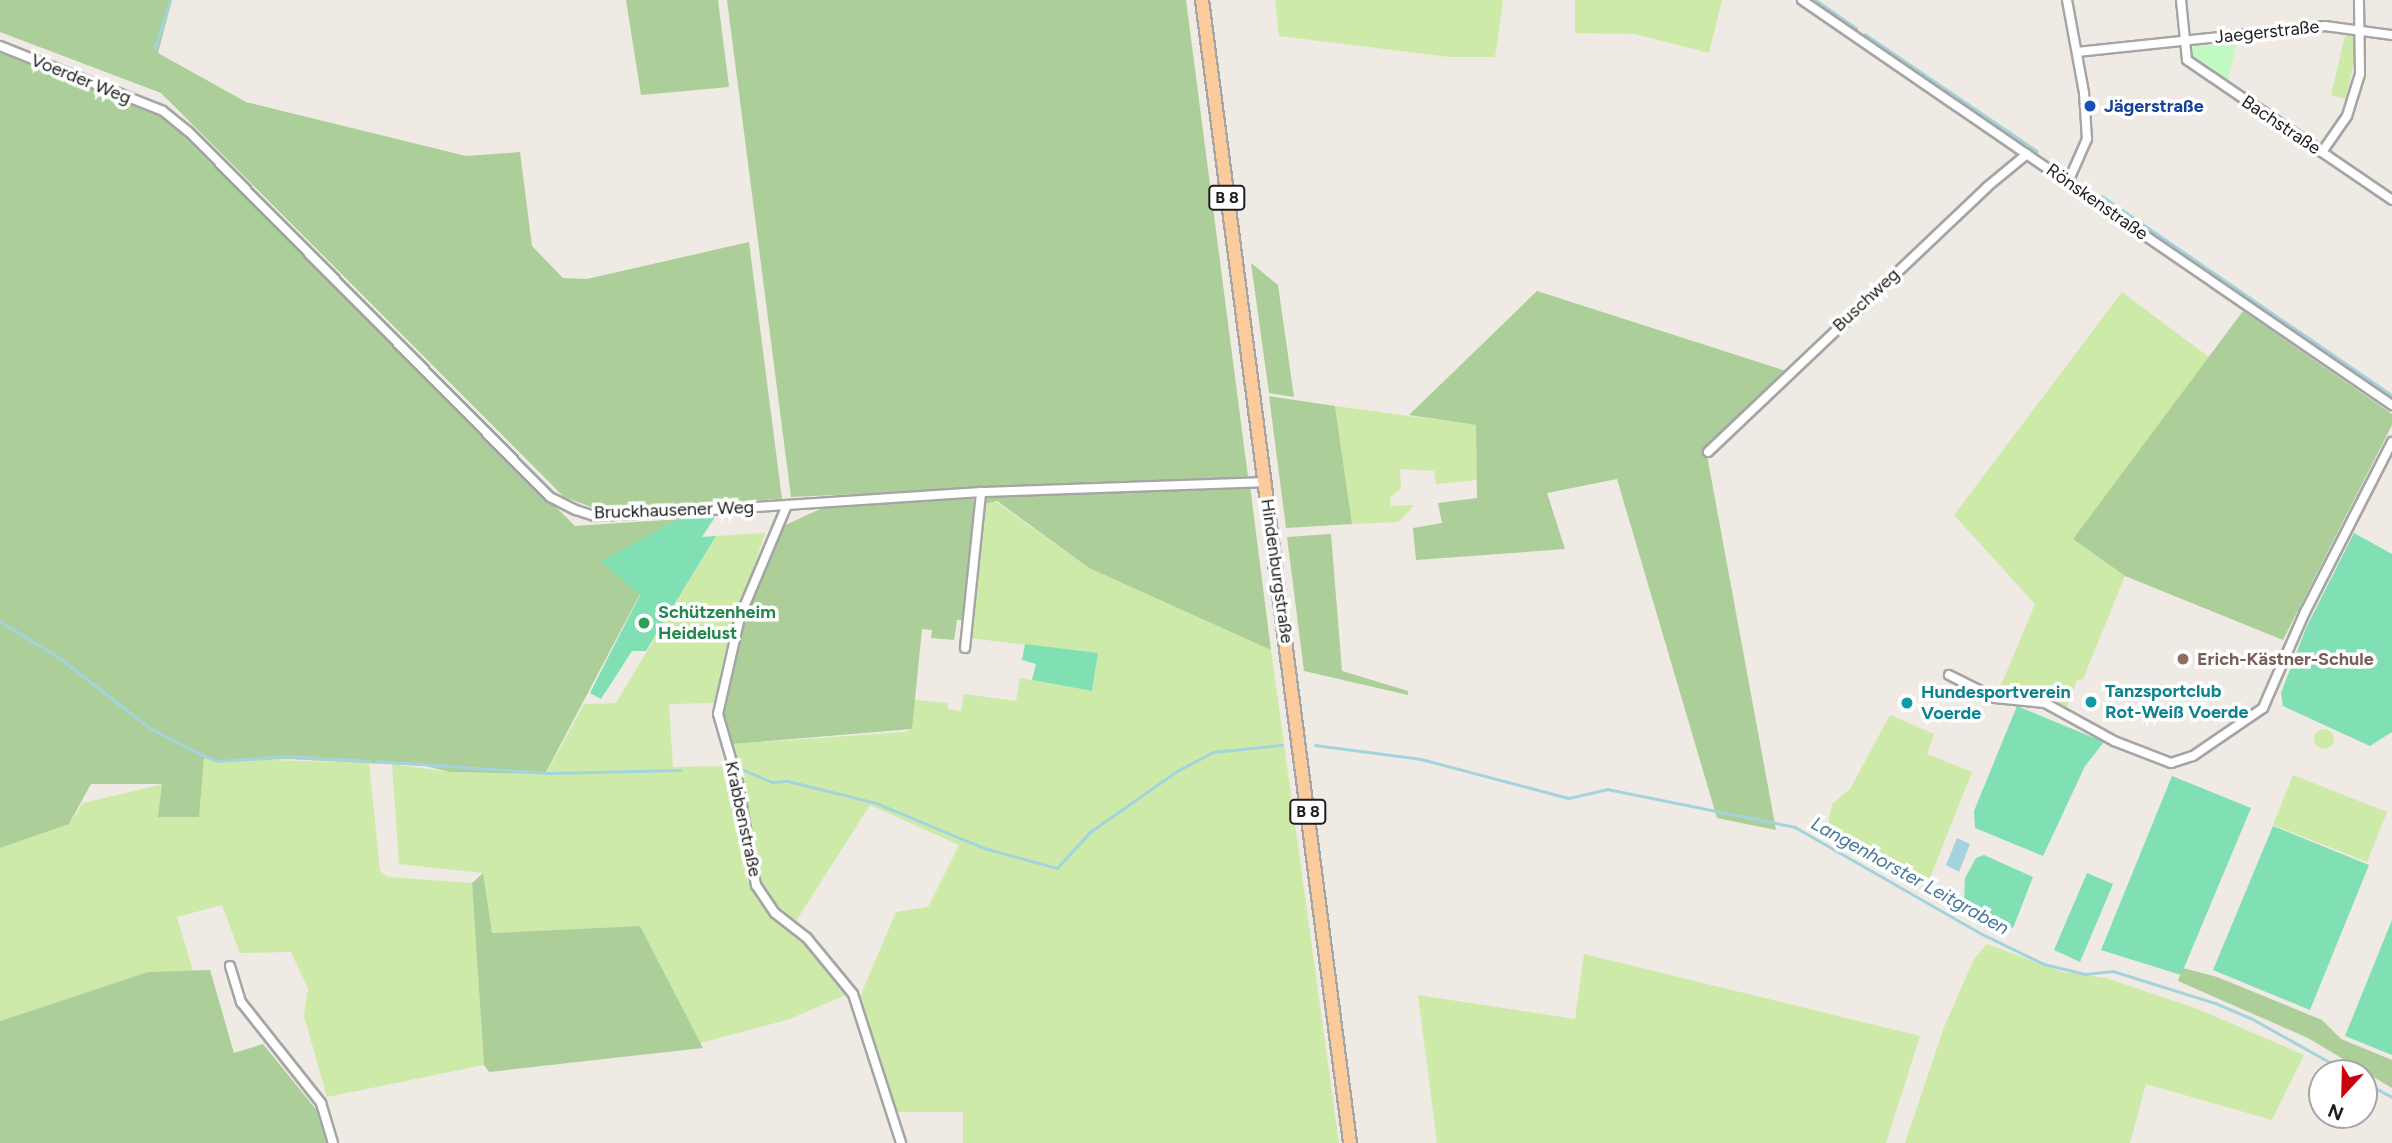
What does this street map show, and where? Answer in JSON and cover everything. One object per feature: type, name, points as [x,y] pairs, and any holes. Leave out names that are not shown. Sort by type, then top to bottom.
[{"type":"main road","name":"Hindenburgstraße","points":[[1202,0],[1350,1143]]},
{"type":"street","name":"Rönskenstraße","points":[[1802,0],[2392,405]]},
{"type":"street","points":[[2067,0],[2077,52],[2087,139],[2068,182]]},
{"type":"street","points":[[2180,0],[2184,41]]},
{"type":"street","points":[[2322,152],[2347,116],[2360,74],[2362,30],[2359,0]]},
{"type":"street","name":"Jaegerstraße","points":[[2077,52],[2325,26],[2392,35]]},
{"type":"street","name":"Bachstraße","points":[[2184,41],[2187,60],[2392,200]]},
{"type":"street","name":"Voerder Weg","points":[[0,46],[163,111]]},
{"type":"street","name":"Bruckhausener Weg","points":[[163,111],[189,132],[550,497],[595,516],[981,492],[1264,482]]},
{"type":"street","name":"Buschweg","points":[[1708,452],[1987,187],[2027,154]]},
{"type":"street","points":[[1949,675],[1995,698],[2045,703],[2114,741],[2171,764],[2193,756],[2263,708],[2305,612],[2392,442]]},
{"type":"street","points":[[965,648],[981,492]]},
{"type":"street","name":"Krabbenstraße","points":[[787,505],[740,617],[718,714],[738,783],[756,885],[775,914],[807,938],[853,994],[901,1143]]},
{"type":"street","points":[[230,966],[241,1002],[321,1103],[333,1143]]},
{"type":"green space","points":[[0,0],[172,0],[158,53],[246,102],[466,156],[520,152],[532,246],[563,278],[587,279],[749,242],[782,499],[594,508],[564,497],[161,93],[0,32]]},
{"type":"green space","points":[[626,0],[718,0],[729,87],[641,95]]},
{"type":"green space","points":[[727,0],[1186,0],[1248,477],[791,497]]},
{"type":"green space","points":[[1275,0],[1503,2],[1495,57],[1450,57],[1279,36]]},
{"type":"green space","points":[[1575,0],[1722,0],[1709,53],[1634,34],[1575,33]]},
{"type":"green space","points":[[2345,35],[2355,36],[2358,42],[2346,99],[2331,95]]},
{"type":"green space","points":[[2237,42],[2228,80],[2192,56],[2191,47]]},
{"type":"green space","points":[[0,53],[165,118],[575,526],[679,519],[602,561],[640,594],[545,774],[450,772],[425,766],[287,759],[218,762],[204,758],[199,817],[158,817],[162,784],[91,784],[69,824],[0,848]]},
{"type":"green space","points":[[1251,263],[1278,285],[1294,397],[1269,393]]},
{"type":"green space","points":[[1537,291],[1786,371],[1706,450],[1776,830],[1717,818],[1617,479],[1547,493],[1565,549],[1416,560],[1413,528],[1442,523],[1438,503],[1477,498],[1476,425],[1409,415]]},
{"type":"green space","points":[[2122,292],[2209,357],[2073,539],[2125,576],[2083,679],[2077,680],[2066,710],[1997,695],[2035,604],[1954,515]]},
{"type":"green space","points":[[2243,311],[2392,414],[2392,425],[2283,640],[2125,576],[2073,539]]},
{"type":"green space","points":[[1269,396],[1335,406],[1352,524],[1286,528]]},
{"type":"green space","points":[[1335,406],[1476,425],[1477,480],[1436,484],[1434,471],[1400,469],[1401,489],[1390,497],[1391,506],[1413,505],[1411,509],[1398,522],[1352,524]]},
{"type":"green space","points":[[1250,486],[1271,650],[1089,568],[997,501],[983,504],[985,495]]},
{"type":"green space","points":[[968,495],[978,504],[966,620],[957,620],[954,640],[931,638],[932,630],[922,629],[912,729],[733,744],[724,725],[726,693],[741,633],[779,528],[831,504]]},
{"type":"green space","points":[[992,499],[1089,568],[1271,650],[1339,1143],[963,1143],[963,1112],[896,1112],[859,999],[896,912],[928,907],[959,845],[870,805],[796,921],[769,899],[755,862],[733,744],[905,732],[912,729],[914,700],[947,703],[948,709],[961,711],[964,694],[1016,701],[1020,678],[1092,691],[1098,653],[968,638],[982,504]]},
{"type":"green space","name":"Schützenheim Heidelust","points":[[715,517],[702,537],[716,536],[646,651],[632,651],[601,699],[590,693],[640,595],[601,561],[679,519]]},
{"type":"green space","points":[[765,533],[724,660],[716,703],[669,704],[673,767],[726,766],[732,772],[745,870],[757,899],[806,944],[846,995],[787,1020],[700,1043],[640,926],[492,933],[482,873],[399,864],[392,764],[450,772],[546,774],[584,704],[616,703],[716,536]]},
{"type":"green space","points":[[2354,533],[2392,554],[2392,732],[2370,746],[2283,706],[2281,693],[2306,628]]},
{"type":"green space","points":[[1331,534],[1342,671],[1408,691],[1408,695],[1304,671],[1287,537]]},
{"type":"green space","points":[[1025,644],[1098,653],[1092,691],[1032,680],[1036,664],[1022,660]]},
{"type":"green space","points":[[2017,706],[2104,742],[2085,766],[2043,856],[1975,828],[1974,811]]},
{"type":"green space","points":[[1890,715],[1934,734],[1927,754],[1972,772],[1926,888],[1827,827],[1832,804],[1850,789]]},
{"type":"green space","points":[[2324,729],[2331,732],[2334,739],[2331,746],[2324,749],[2317,746],[2314,739],[2317,732]]},
{"type":"green space","points":[[203,758],[369,763],[380,871],[388,877],[472,883],[484,1065],[327,1097],[304,1016],[308,989],[291,952],[240,953],[222,905],[177,917],[193,971],[148,972],[0,1021],[0,848],[69,824],[83,803],[163,784],[199,817]]},
{"type":"green space","points":[[2293,775],[2387,812],[2367,862],[2273,825]]},
{"type":"green space","points":[[2172,776],[2251,808],[2181,975],[2101,950]]},
{"type":"green space","points":[[2273,826],[2369,865],[2310,1010],[2213,970]]},
{"type":"green space","points":[[1984,855],[2033,877],[2013,928],[1979,916],[1964,902],[1965,878],[1976,858]]},
{"type":"green space","points":[[483,873],[492,933],[640,926],[703,1048],[489,1072],[484,1065],[472,883]]},
{"type":"green space","points":[[2087,873],[2113,884],[2080,962],[2054,950]]},
{"type":"green space","points":[[2392,920],[2392,1055],[2345,1036]]},
{"type":"green space","points":[[1987,944],[2062,972],[2106,978],[2198,1009],[2304,1055],[2272,1120],[2146,1084],[2130,1143],[1905,1143],[1944,1027],[1974,959]]},
{"type":"green space","points":[[1584,954],[1920,1036],[1886,1143],[1437,1143],[1418,995],[1575,1019]]},
{"type":"green space","points":[[2183,968],[2217,977],[2322,1020],[2341,1039],[2392,1060],[2392,1088],[2378,1080],[2378,1059],[2343,1059],[2308,1038],[2178,981]]},
{"type":"green space","points":[[210,970],[234,1053],[263,1044],[319,1113],[328,1143],[0,1143],[0,1021],[148,972]]},
{"type":"water","points":[[1957,838],[1970,844],[1959,872],[1946,865]]},
{"type":"waterway","points":[[155,48],[170,0]]},
{"type":"waterway","points":[[1816,0],[1856,28]]},
{"type":"waterway","points":[[1865,34],[2037,151]]},
{"type":"waterway","points":[[2102,196],[2392,395]]},
{"type":"waterway","name":"Langenhorster Leitgraben","points":[[0,621],[60,658],[150,728],[218,761],[286,756],[369,761]]},
{"type":"waterway","name":"Langenhorster Leitgraben","points":[[739,768],[772,782],[788,781],[876,803],[984,848],[1057,868],[1090,832],[1177,771],[1213,752],[1282,745]]},
{"type":"waterway","name":"Langenhorster Leitgraben","points":[[1315,745],[1421,759],[1569,798],[1607,789],[1795,827],[1982,934],[2044,964],[2085,974],[2113,971],[2215,1003],[2251,1018],[2324,1059]]},
{"type":"waterway","name":"Langenhorster Leitgraben","points":[[377,761],[550,773],[680,770]]},
{"type":"waterway","name":"Langenhorster Leitgraben","points":[[2378,1090],[2392,1097]]},
{"type":"place","name":"Jägerstraße","points":[[2090,106]]},
{"type":"place","name":"Schützenheim Heidelust","points":[[644,623]]},
{"type":"place","name":"Erich-Kästner-Schule","points":[[2183,659]]},
{"type":"place","name":"Tanzsportclub Rot-Weiß Voerde","points":[[2091,702]]},
{"type":"place","name":"Hundesportverein Voerde","points":[[1907,703]]}]
